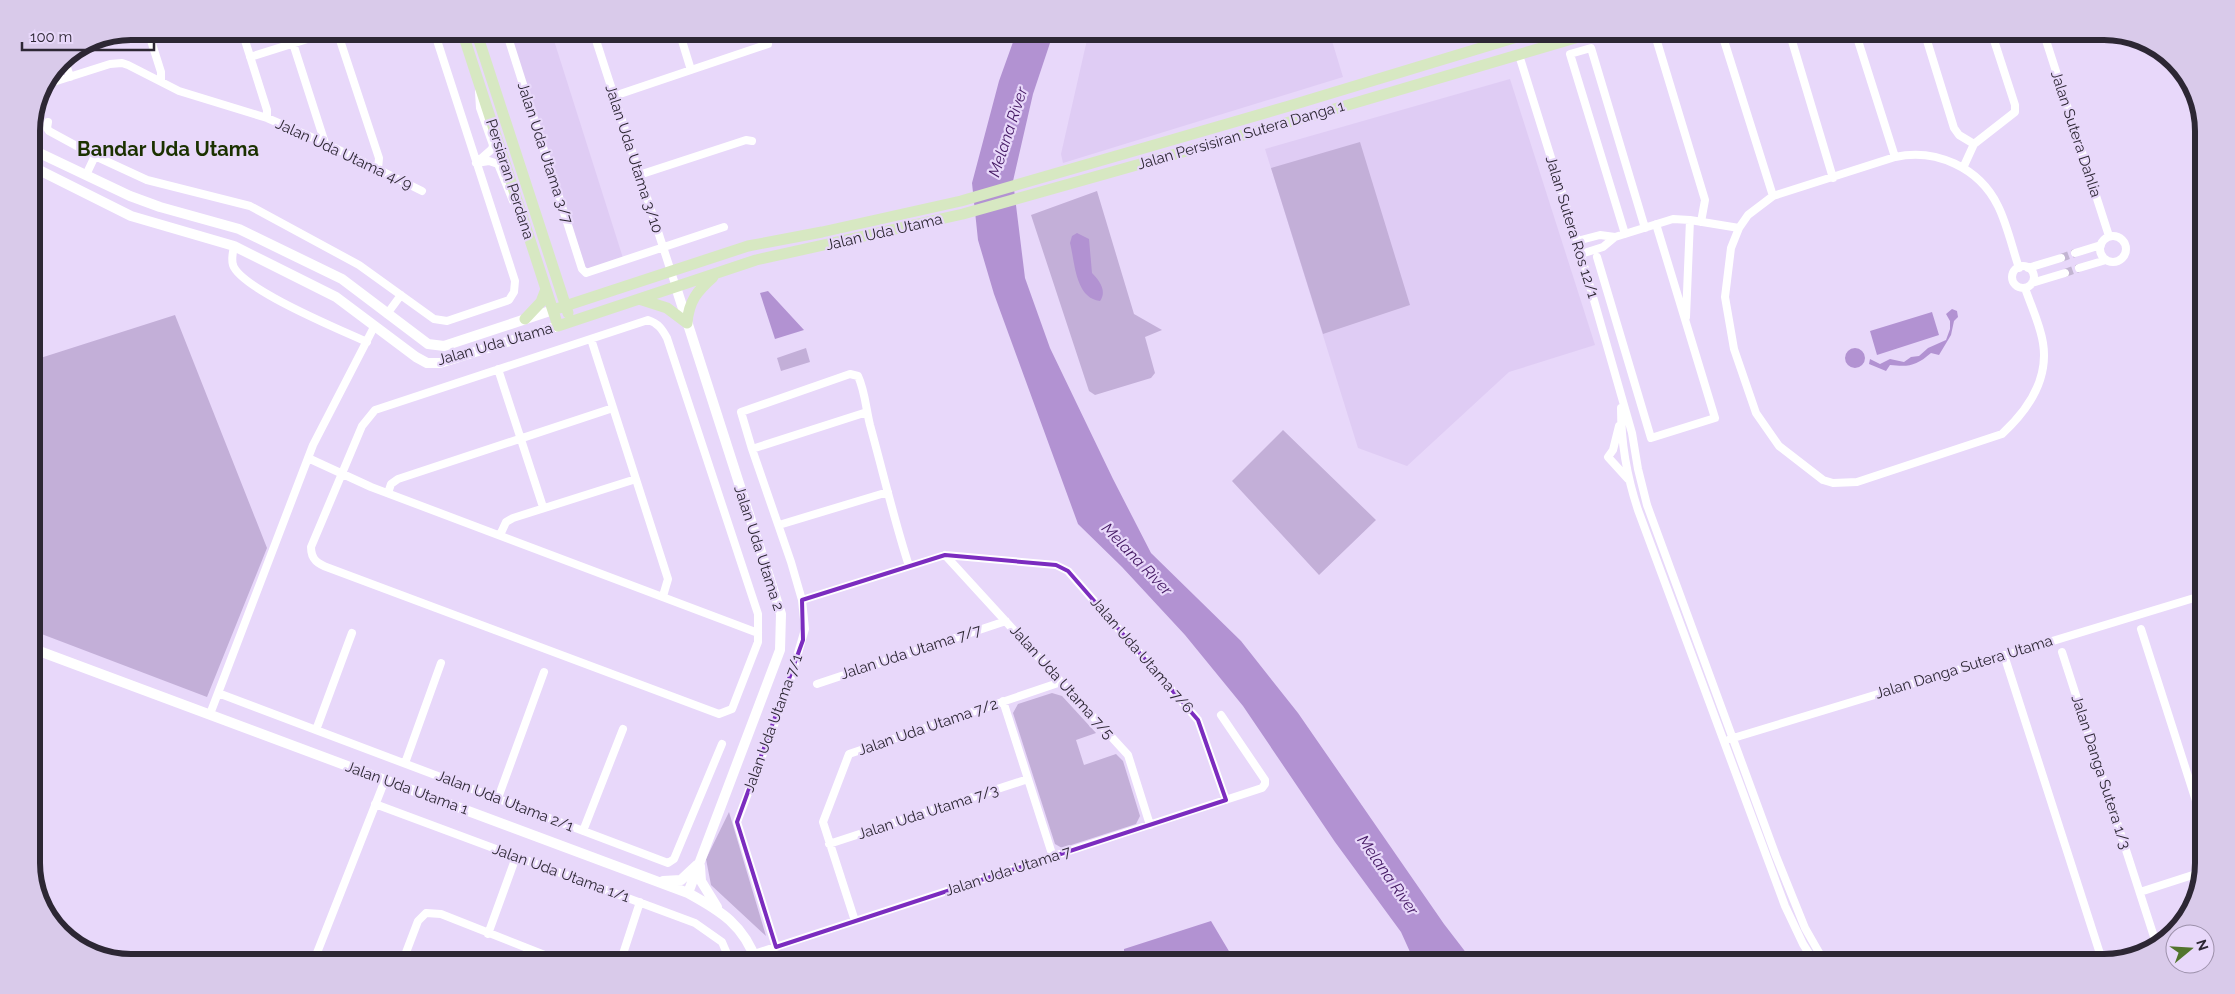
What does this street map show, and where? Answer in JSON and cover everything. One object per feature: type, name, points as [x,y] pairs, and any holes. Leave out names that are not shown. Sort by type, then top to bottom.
[{"type":"main road","name":"Persiaran Perdana","points":[[465,40],[558,326]]},
{"type":"main road","name":"Persiaran Perdana","points":[[479,40],[571,322]]},
{"type":"main road","name":"Jalan Persisiran Sutera Danga 1","points":[[961,201],[1289,106],[1497,40]]},
{"type":"main road","points":[[1514,40],[1519,55]]},
{"type":"main road","name":"Jalan Persisiran Sutera Danga 1","points":[[963,214],[1314,115],[1569,40]]},
{"type":"main road","name":"Jalan Uda Utama","points":[[553,310],[748,246],[822,232],[961,201]]},
{"type":"main road","name":"Jalan Uda Utama","points":[[558,326],[756,260],[963,214]]},
{"type":"main road","points":[[687,323],[689,306],[694,295],[718,272]]},
{"type":"main road","points":[[559,286],[578,297],[591,298]]},
{"type":"main road","points":[[525,319],[541,302],[546,289]]},
{"type":"main road","points":[[639,299],[667,308],[687,323]]},
{"type":"street","points":[[151,40],[161,72],[161,81]]},
{"type":"street","points":[[245,40],[267,110],[267,118]]},
{"type":"street","points":[[292,40],[325,143]]},
{"type":"street","points":[[250,57],[305,40]]},
{"type":"street","points":[[340,40],[379,158],[378,169]]},
{"type":"street","points":[[48,122],[48,131],[147,180],[250,206],[359,265],[434,319],[447,321],[509,300],[514,292],[515,281],[437,40]]},
{"type":"street","name":"Jalan Uda Utama 3/7","points":[[509,40],[582,269],[586,273],[663,248]]},
{"type":"street","name":"Jalan Uda Utama 3/10","points":[[595,40],[676,287]]},
{"type":"street","points":[[682,40],[691,70]]},
{"type":"street","points":[[614,96],[768,44],[767,40]]},
{"type":"street","points":[[1657,40],[1705,200],[1701,222]]},
{"type":"street","points":[[1724,40],[1773,196]]},
{"type":"street","points":[[1792,40],[1833,178]]},
{"type":"street","points":[[1858,40],[1895,157]]},
{"type":"street","points":[[1927,40],[1954,128],[1959,136],[1974,144]]},
{"type":"street","points":[[1963,168],[1974,144],[2015,112],[2015,105],[1995,40]]},
{"type":"street","name":"Jalan Sutera Dahlia","points":[[2046,40],[2110,236]]},
{"type":"street","points":[[1625,234],[1570,54],[1591,48],[1645,228]]},
{"type":"street","name":"Jalan Sutera Ros 12/1","points":[[1519,55],[1581,254],[1635,448],[1647,505],[1732,737],[1805,928],[1820,954]]},
{"type":"street","name":"Jalan Uda Utama 4/9","points":[[55,82],[110,64],[122,63],[179,91],[267,118],[325,143],[422,191]]},
{"type":"street","points":[[67,67],[70,77]]},
{"type":"street","points":[[476,163],[492,149],[493,145],[480,108],[480,86]]},
{"type":"street","points":[[639,175],[746,140],[752,141]]},
{"type":"street","name":"Jalan Uda Utama","points":[[40,153],[130,196],[160,207],[239,229],[342,279],[428,344],[444,346],[553,310]]},
{"type":"street","points":[[2019,268],[1998,205],[1981,182],[1963,168],[1930,154],[1912,153],[1895,157],[1773,196],[1748,215],[1739,228],[1731,248],[1725,297],[1734,348],[1756,413],[1779,446],[1808,470],[1823,480],[1833,482],[1856,482],[2002,434],[2020,418],[2034,397],[2044,362],[2041,336],[2029,285],[2033,273],[2028,268]]},
{"type":"street","points":[[86,175],[96,156]]},
{"type":"street","points":[[476,163],[489,161],[498,164],[510,196],[522,215]]},
{"type":"street","name":"Jalan Uda Utama","points":[[40,172],[131,216],[234,246],[336,298],[374,327],[427,363],[440,363],[558,326]]},
{"type":"street","points":[[1581,254],[1603,246],[1615,237],[1672,219],[1739,228]]},
{"type":"street","points":[[1686,324],[1690,220]]},
{"type":"street","points":[[1656,224],[1686,324]]},
{"type":"street","points":[[663,248],[724,227]]},
{"type":"street","points":[[1577,241],[1600,235],[1615,237]]},
{"type":"street","points":[[2074,253],[2101,245],[2110,236],[2121,239],[2126,250],[2119,260],[2106,260],[2079,268]]},
{"type":"street","points":[[2101,245],[2101,253],[2106,260]]},
{"type":"street","points":[[234,246],[233,266],[242,278],[280,302],[367,342]]},
{"type":"street","name":"Jalan Sutera Ros 12/1","points":[[1598,257],[1651,438],[1715,418],[1686,324]]},
{"type":"street","points":[[2061,258],[2028,268],[2019,268],[2014,272],[2012,279],[2018,287],[2066,273]]},
{"type":"street","name":"Jalan Uda Utama 2","points":[[676,287],[781,614],[780,650],[688,893]]},
{"type":"street","points":[[387,314],[401,295]]},
{"type":"street","points":[[648,320],[655,322],[662,329],[758,614],[758,642],[734,706],[725,713],[719,714],[329,568],[315,561],[311,554],[311,547],[362,426],[375,410],[498,369],[648,320]]},
{"type":"street","points":[[210,714],[313,445],[374,327]]},
{"type":"street","points":[[591,338],[668,579],[662,596]]},
{"type":"street","points":[[498,369],[543,507]]},
{"type":"street","name":"Jalan Uda Utama 7/1","points":[[776,947],[737,822],[787,691],[805,629],[802,600],[741,412],[745,409],[850,374],[858,376],[862,384],[867,412]]},
{"type":"street","name":"Jalan Sutera Ros 12/1","points":[[1621,400],[1624,451],[1629,481]]},
{"type":"street","points":[[388,493],[391,484],[398,479],[613,408]]},
{"type":"street","points":[[752,449],[867,412],[897,528],[909,566]]},
{"type":"street","points":[[1621,420],[1613,450],[1608,456],[1629,481],[1785,906],[1809,954]]},
{"type":"street","points":[[1624,451],[1635,448]]},
{"type":"street","points":[[308,458],[388,493],[758,633]]},
{"type":"street","points":[[500,535],[506,522],[543,507],[636,479]]},
{"type":"street","points":[[779,525],[888,492]]},
{"type":"street","points":[[802,600],[945,555]]},
{"type":"street","name":"Jalan Uda Utama 7/6","points":[[945,555],[1056,565],[1068,571],[1198,720],[1226,800]]},
{"type":"street","name":"Jalan Uda Utama 7/5","points":[[945,555],[1128,755],[1150,825]]},
{"type":"street","name":"Jalan Danga Sutera Utama","points":[[1724,740],[2195,598]]},
{"type":"street","name":"Jalan Uda Utama 7/7","points":[[817,684],[1006,621]]},
{"type":"street","points":[[2141,629],[2195,798]]},
{"type":"street","points":[[316,730],[352,633]]},
{"type":"street","points":[[1688,644],[1698,640]]},
{"type":"street","name":"Jalan Uda Utama 1","points":[[40,651],[688,893],[718,909],[734,923],[753,954]]},
{"type":"street","name":"Jalan Danga Sutera 1/3","points":[[2062,652],[2155,938]]},
{"type":"street","points":[[2004,655],[2100,954]]},
{"type":"street","points":[[405,764],[441,663]]},
{"type":"street","points":[[498,798],[544,672]]},
{"type":"street","name":"Jalan Uda Utama 7/2","points":[[854,921],[823,822],[849,754],[1061,682]]},
{"type":"street","name":"Jalan Uda Utama 2/1","points":[[218,693],[668,863],[674,859],[722,744]]},
{"type":"street","points":[[1003,701],[1053,857]]},
{"type":"street","name":"Jalan Uda Utama 7","points":[[763,954],[776,947],[854,921],[1262,788],[1265,780],[1221,715]]},
{"type":"street","points":[[583,831],[623,729]]},
{"type":"street","name":"Jalan Uda Utama 7/3","points":[[829,844],[1028,779]]},
{"type":"street","points":[[317,954],[385,780]]},
{"type":"street","name":"Jalan Uda Utama 1/1","points":[[375,804],[704,927],[722,942],[727,954]]},
{"type":"street","points":[[488,934],[516,856]]},
{"type":"street","points":[[658,882],[681,880],[700,863]]},
{"type":"street","points":[[700,863],[701,881],[718,909]]},
{"type":"street","points":[[2140,892],[2194,875]]},
{"type":"street","points":[[623,954],[640,902]]},
{"type":"street","points":[[405,954],[418,921],[426,913],[440,914],[541,954]]},
{"type":"highlighted area","points":[[945,555],[1056,565],[1068,571],[1198,720],[1226,800],[776,947],[737,822],[803,640],[802,600]]},
{"type":"shaded area","points":[[512,40],[554,40],[623,258],[587,269]]},
{"type":"shaded area","points":[[1087,40],[1332,40],[1343,77],[1063,163],[1061,154]]},
{"type":"shaded area","points":[[1510,79],[1595,345],[1509,372],[1407,466],[1358,448],[1265,149]]},
{"type":"shaded area","points":[[1360,142],[1410,305],[1323,334],[1271,168]]},
{"type":"shaded area","points":[[1097,191],[1134,314],[1162,330],[1145,337],[1155,373],[1151,378],[1095,395],[1089,391],[1031,215]]},
{"type":"shaded area","points":[[175,315],[267,548],[207,697],[40,633],[40,358]]},
{"type":"shaded area","points":[[806,348],[810,362],[781,371],[777,358]]},
{"type":"shaded area","points":[[1283,430],[1376,520],[1319,575],[1232,481]]},
{"type":"shaded area","points":[[1052,693],[1062,696],[1096,733],[1076,740],[1084,765],[1116,754],[1123,761],[1140,816],[1136,824],[1062,848],[1055,844],[1013,713],[1018,704]]},
{"type":"shaded area","points":[[729,812],[766,936],[711,885],[706,859]]},
{"type":"water","name":"Melana River","points":[[1014,40],[1051,40],[1033,94],[1013,181],[1025,278],[1050,348],[1151,553],[1241,641],[1298,713],[1444,924],[1467,954],[1411,954],[1401,932],[1335,842],[1243,706],[1185,635],[1122,567],[1078,524],[994,294],[978,240],[972,183],[999,81]]},
{"type":"water","points":[[1077,233],[1089,239],[1092,273],[1103,290],[1100,301],[1085,293],[1078,278],[1070,243],[1072,236]]},
{"type":"water","points":[[768,291],[804,330],[775,339],[760,293]]},
{"type":"water","points":[[1952,309],[1957,311],[1958,317],[1954,321],[1951,335],[1939,355],[1931,353],[1912,365],[1890,365],[1886,371],[1869,364],[1870,359],[1880,364],[1890,359],[1904,362],[1911,357],[1919,356],[1928,348],[1946,340],[1950,329],[1950,321],[1946,314]]},
{"type":"water","points":[[1932,312],[1939,335],[1877,355],[1870,331]]},
{"type":"water","points":[[1855,348],[1862,351],[1865,358],[1862,365],[1855,368],[1848,365],[1845,358],[1848,351]]},
{"type":"water","points":[[1211,921],[1231,954],[1124,954],[1124,949]]},
{"type":"tunnel","points":[[2061,258],[2075,253]]},
{"type":"tunnel","points":[[2065,273],[2079,268]]},
{"type":"district","name":"Bandar Uda Utama","points":[[168,149]]}]
